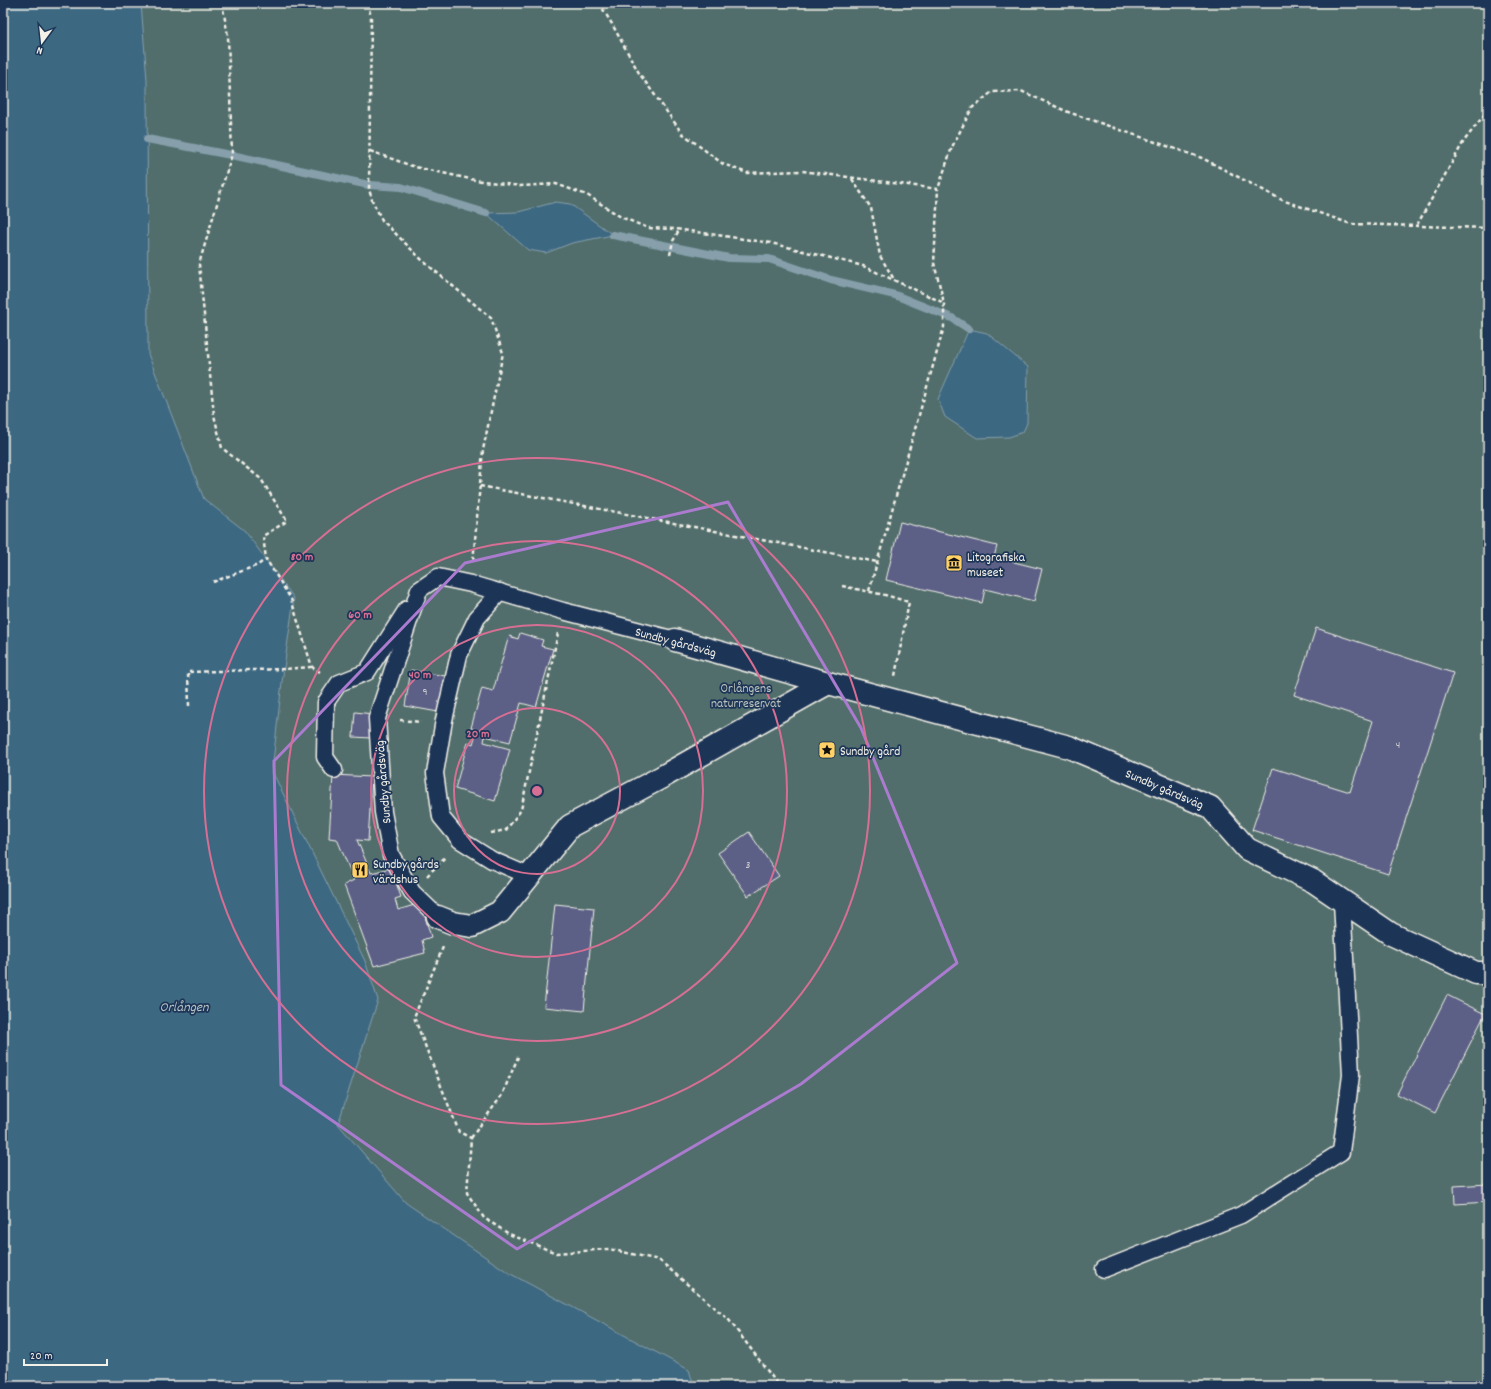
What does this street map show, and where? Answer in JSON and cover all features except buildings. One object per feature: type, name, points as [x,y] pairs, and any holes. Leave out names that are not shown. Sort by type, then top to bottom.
[{"type":"street","name":"Sundby gårdsväg","points":[[675,640],[828,683],[1069,747],[1210,807],[1247,848],[1313,881],[1391,934],[1476,972],[1488,972]]},
{"type":"street","points":[[445,920],[472,926],[500,912],[570,826],[662,777],[828,683]]},
{"type":"lane","name":"Sundby gårdsväg","points":[[445,920],[412,892],[391,855],[384,819],[377,718],[419,590],[438,577],[471,584],[563,611],[675,640]]},
{"type":"lane","points":[[334,770],[325,757],[326,702],[339,683],[367,672],[419,590]]},
{"type":"lane","points":[[500,592],[477,618],[459,655],[443,725],[436,773],[441,817],[460,840],[492,860],[529,876]]},
{"type":"lane","points":[[1104,1269],[1241,1215],[1341,1152],[1351,1075],[1342,901]]},
{"type":"path","points":[[222,3],[228,36],[232,159],[199,264],[214,415],[222,448],[261,479],[287,521],[263,536],[266,559],[291,598],[312,667]]},
{"type":"path","points":[[368,3],[371,18],[369,189],[372,200],[382,220],[423,261],[491,318],[503,353],[483,450],[471,584]]},
{"type":"path","points":[[599,3],[639,73],[682,133],[723,164],[747,172],[802,171],[938,189]]},
{"type":"path","points":[[870,591],[944,326],[944,303],[934,263],[938,189],[952,147],[972,108],[992,92],[1021,91],[1068,112],[1202,158],[1289,203],[1351,224],[1488,228]]},
{"type":"path","points":[[1417,226],[1464,141],[1488,110]]},
{"type":"path","points":[[370,151],[415,166],[475,180],[520,186],[556,184],[587,195],[622,217],[648,228],[679,230],[771,243],[862,266],[944,303]]},
{"type":"path","points":[[852,178],[870,208],[880,256],[895,281]]},
{"type":"path","points":[[670,255],[673,242],[679,230]]},
{"type":"path","points":[[480,486],[877,562]]},
{"type":"path","points":[[213,582],[258,565],[266,559]]},
{"type":"path","points":[[842,586],[870,591],[909,602],[891,700]]},
{"type":"path","points":[[412,892],[460,840],[506,830],[521,810],[563,611]]},
{"type":"path","points":[[553,659],[558,660]]},
{"type":"path","points":[[189,706],[188,672],[312,667],[339,683]]},
{"type":"path","points":[[377,718],[443,725]]},
{"type":"path","points":[[445,920],[414,1017],[459,1132],[471,1138]]},
{"type":"path","points":[[518,1058],[502,1094],[471,1138],[467,1193],[484,1218],[509,1234],[556,1253],[609,1249],[659,1260],[729,1320],[779,1386]]},
{"type":"highlighted area","points":[[728,502],[861,728],[957,963],[801,1084],[517,1249],[281,1085],[274,761],[465,563]]},
{"type":"green space","name":"Orlångens naturreservat","points":[[3,3],[1488,3],[1488,1386],[3,1386]]},
{"type":"water","name":"Orlången","points":[[3,3],[141,3],[147,80],[148,354],[204,499],[245,531],[294,598],[282,682],[272,771],[365,961],[378,1000],[338,1124],[406,1203],[509,1273],[689,1370],[694,1386],[3,1386]]},
{"type":"water","points":[[556,202],[570,204],[613,235],[572,243],[546,253],[528,250],[486,213],[518,212]]},
{"type":"water","points":[[969,329],[987,333],[1028,367],[1027,423],[1023,432],[1009,437],[977,438],[945,417],[938,399]]},
{"type":"waterway","points":[[147,139],[236,156],[369,185],[401,187],[486,213]]},
{"type":"waterway","points":[[613,235],[729,258],[769,259],[831,280],[895,295],[952,318],[969,329]]},
{"type":"place","name":"Litografiska museet","points":[[954,563]]},
{"type":"place","name":"Sundby gård","points":[[827,750]]},
{"type":"place","name":"Sundby gårds värdshus","points":[[360,870]]}]
